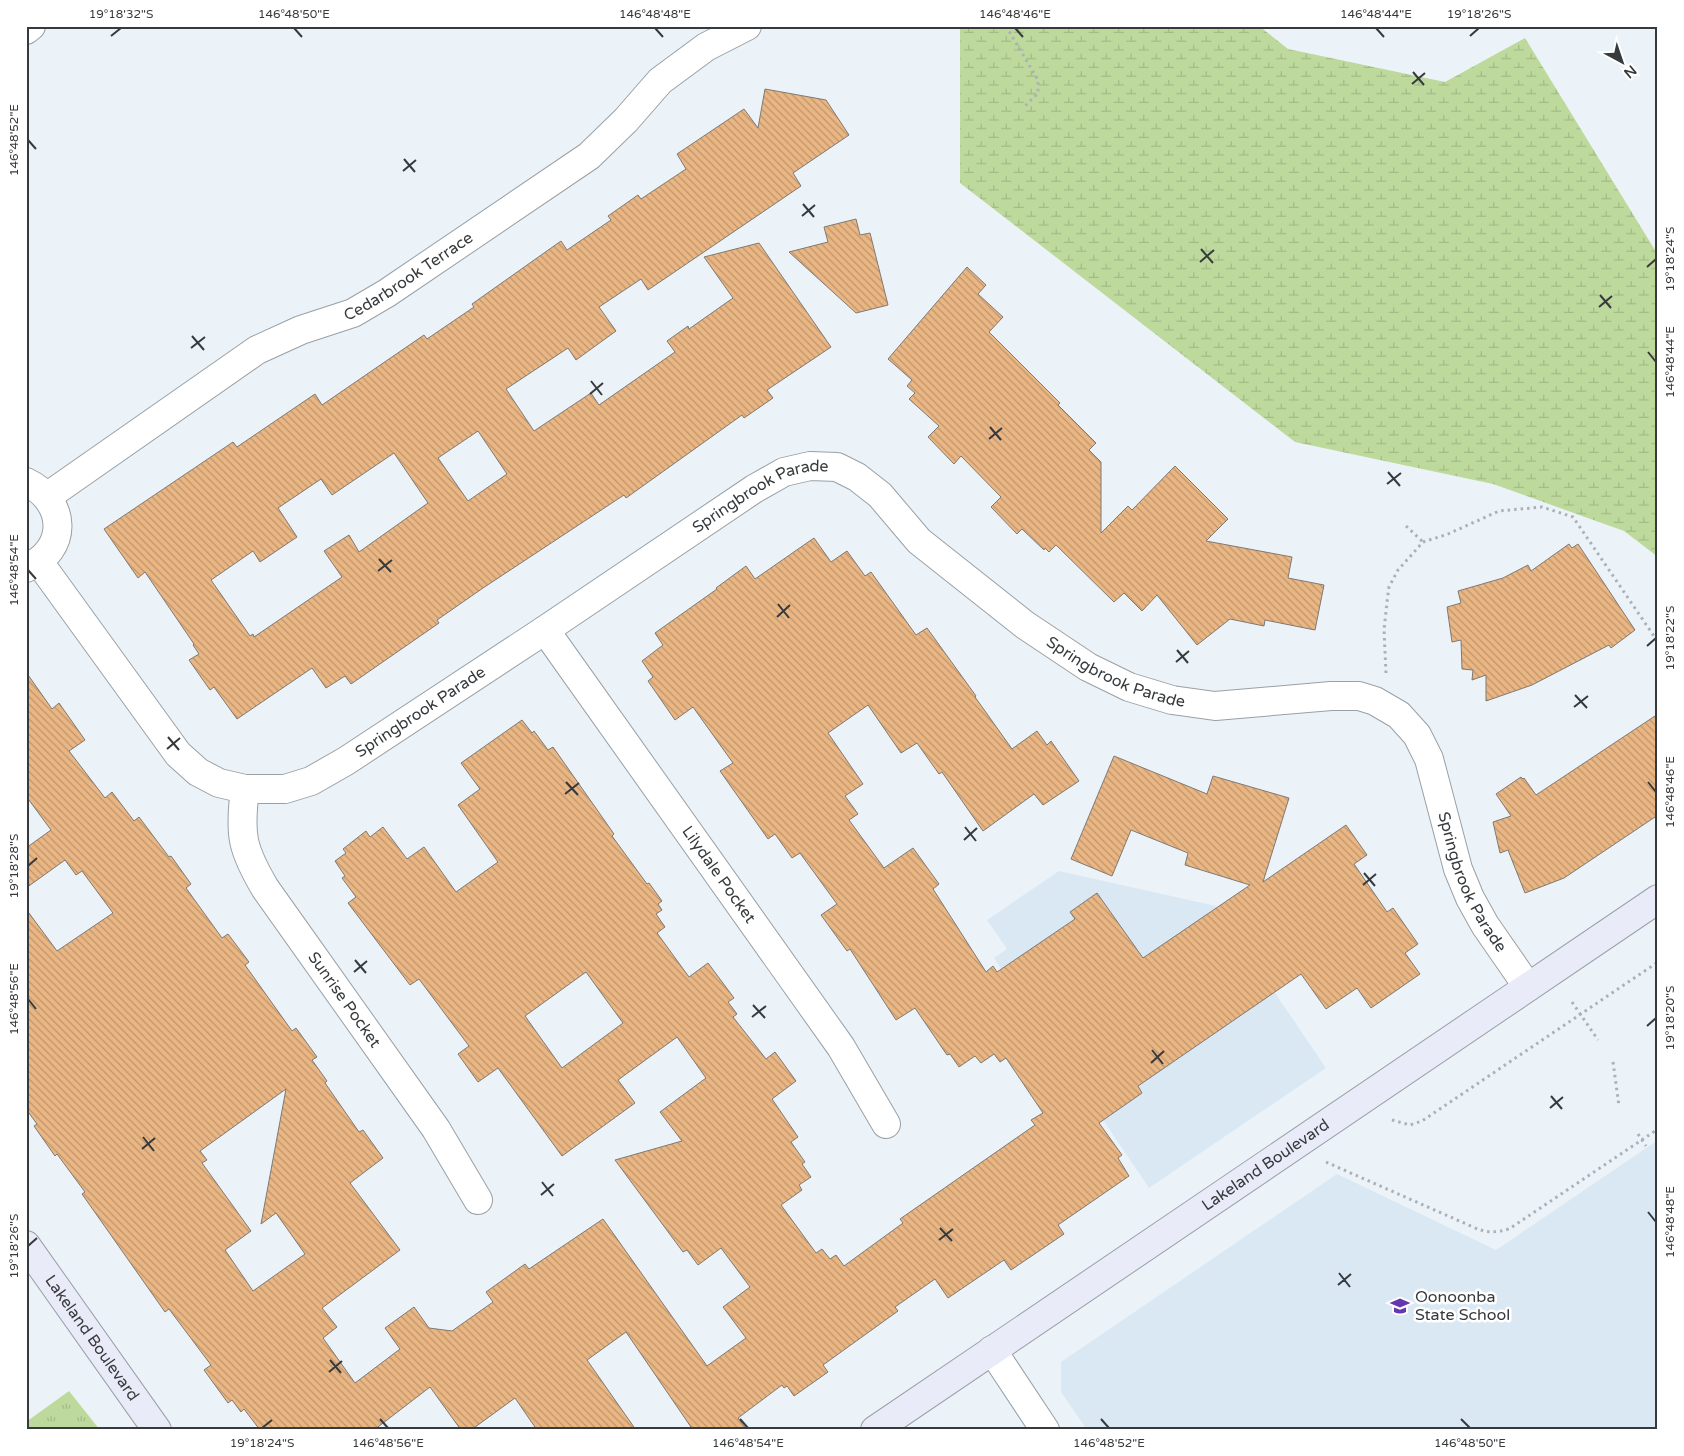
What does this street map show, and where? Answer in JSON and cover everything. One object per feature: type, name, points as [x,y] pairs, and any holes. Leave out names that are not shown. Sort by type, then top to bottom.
[{"type":"street","points":[[26,30],[31,26]]},
{"type":"street","name":"Cedarbrook Terrace","points":[[37,489],[257,350],[300,330],[353,313],[387,293],[589,156],[626,120],[660,82],[706,47],[747,26]]},
{"type":"street","name":"Springbrook Parade","points":[[33,565],[178,754],[198,772],[218,782],[245,789],[285,789],[311,781],[346,762],[754,489],[784,472],[810,466],[837,467],[857,476],[880,495],[919,541],[1025,625],[1088,667],[1129,687],[1172,700],[1215,706],[1330,696],[1359,696],[1375,701],[1399,714],[1417,735],[1429,759],[1458,869],[1470,898],[1485,925],[1528,987]]},
{"type":"street","points":[[33,565],[50,551],[56,538],[58,523],[55,508],[37,489]]},
{"type":"street","name":"Lilydale Pocket","points":[[545,630],[841,1048],[886,1124]]},
{"type":"street","name":"Sunrise Pocket","points":[[245,789],[241,818],[243,841],[250,863],[265,888],[436,1129],[478,1200]]},
{"type":"street","name":"Lakeland Boulevard","points":[[875,1430],[1658,900]]},
{"type":"street","name":"Lakeland Boulevard","points":[[26,1245],[157,1430]]},
{"type":"street","points":[[992,1350],[1045,1430]]},
{"type":"path","points":[[1006,26],[1038,80],[1038,93],[1025,106]]},
{"type":"path","points":[[1375,701],[1387,671],[1384,630],[1389,587],[1398,570],[1423,542],[1448,534],[1499,511],[1542,507],[1574,517],[1658,642]]},
{"type":"path","points":[[1406,526],[1423,542]]},
{"type":"path","points":[[1392,1120],[1410,1125],[1422,1121],[1658,962]]},
{"type":"path","points":[[1572,1002],[1598,1040]]},
{"type":"path","points":[[1613,1062],[1619,1106]]},
{"type":"path","points":[[1326,1162],[1473,1228],[1486,1232],[1499,1232],[1509,1229],[1658,1129]]},
{"type":"path","points":[[1638,1134],[1646,1146]]},
{"type":"shaded area","points":[[1059,871],[1216,906],[1326,1068],[1149,1188],[994,958],[1007,949],[987,920]]},
{"type":"shaded area","name":"Oonoonba State School","points":[[1658,1140],[1658,1430],[1087,1430],[1061,1392],[1061,1362],[1337,1174],[1496,1250]]},
{"type":"green space","points":[[960,26],[1259,26],[1288,49],[1445,82],[1525,38],[1658,255],[1658,557],[1624,531],[1493,484],[1295,442],[960,183]]},
{"type":"green space","points":[[69,1391],[100,1430],[26,1430],[26,1422]]},
{"type":"building","points":[[765,89],[826,100],[849,135],[793,173],[801,186],[648,290],[641,279],[599,307],[616,331],[576,360],[568,348],[506,389],[534,431],[591,393],[599,405],[675,352],[667,341],[688,326],[689,329],[733,298],[704,257],[759,243],[831,347],[767,390],[773,398],[744,418],[742,415],[626,498],[624,495],[483,588],[437,620],[439,623],[351,684],[345,676],[326,688],[312,668],[237,719],[214,687],[210,690],[189,660],[199,654],[194,644],[145,572],[138,578],[104,529],[233,442],[237,447],[315,394],[322,405],[424,335],[427,339],[474,307],[472,304],[561,241],[567,250],[611,220],[608,216],[638,195],[641,199],[686,169],[677,154],[744,109],[758,128]],"holes":[[[478,431],[507,474],[468,501],[438,458]],[[394,453],[428,503],[359,552],[349,535],[324,551],[342,577],[254,637],[253,634],[250,636],[211,580],[253,551],[260,562],[297,537],[278,508],[321,479],[332,495]]]},
{"type":"building","points":[[856,219],[860,235],[870,233],[888,305],[856,313],[789,252],[828,242],[824,227]]},
{"type":"building","points":[[967,267],[986,285],[978,294],[1003,317],[989,332],[1060,403],[1058,405],[1096,443],[1089,450],[1101,462],[1101,533],[1128,506],[1132,510],[1175,466],[1228,519],[1206,541],[1292,557],[1288,578],[1324,585],[1315,630],[1265,620],[1264,626],[1230,619],[1197,645],[1157,595],[1142,611],[1124,593],[1114,602],[1056,545],[1049,552],[1045,548],[1044,550],[1022,529],[1017,534],[991,507],[1001,497],[961,456],[954,464],[928,437],[939,426],[909,399],[915,393],[907,386],[912,380],[888,359]]},
{"type":"building","points":[[814,538],[831,562],[847,551],[865,576],[871,572],[916,635],[927,628],[1012,749],[1037,731],[1047,745],[1051,741],[1079,781],[1043,805],[1034,794],[983,831],[942,772],[939,774],[917,743],[901,753],[868,705],[828,733],[863,784],[845,796],[858,814],[849,820],[884,868],[913,848],[939,884],[933,889],[986,972],[993,966],[997,972],[1075,919],[1070,912],[1097,893],[1143,958],[1250,885],[1185,865],[1188,853],[1131,830],[1112,876],[1071,859],[1114,756],[1207,794],[1213,776],[1289,798],[1263,882],[1346,825],[1367,855],[1354,864],[1387,912],[1393,908],[1418,944],[1405,953],[1420,974],[1371,1008],[1357,988],[1326,1009],[1301,974],[1138,1086],[1142,1093],[1099,1123],[1122,1155],[1118,1158],[1129,1176],[1058,1225],[1064,1234],[1011,1270],[1004,1260],[948,1298],[935,1279],[895,1307],[898,1311],[823,1365],[828,1372],[794,1396],[787,1386],[784,1388],[782,1385],[738,1418],[747,1430],[693,1430],[626,1332],[587,1360],[636,1430],[537,1430],[515,1398],[471,1430],[461,1430],[430,1387],[374,1430],[260,1430],[244,1409],[241,1412],[232,1400],[228,1403],[204,1370],[211,1365],[169,1309],[165,1312],[82,1194],[85,1192],[57,1154],[55,1156],[34,1126],[37,1124],[26,1109],[26,909],[57,951],[113,913],[82,871],[76,875],[65,860],[26,888],[26,848],[51,830],[26,796],[26,672],[52,709],[59,703],[85,740],[69,751],[105,798],[112,792],[134,821],[139,817],[169,857],[171,856],[191,884],[186,888],[222,938],[228,934],[249,962],[245,965],[292,1031],[296,1028],[317,1057],[312,1060],[327,1081],[325,1083],[359,1132],[363,1130],[383,1158],[350,1183],[400,1250],[322,1308],[337,1327],[323,1338],[355,1383],[400,1349],[385,1328],[414,1307],[429,1328],[452,1331],[493,1302],[486,1292],[525,1264],[529,1269],[603,1219],[707,1366],[746,1338],[723,1307],[750,1287],[721,1248],[698,1265],[687,1250],[683,1252],[615,1160],[682,1141],[660,1112],[706,1078],[677,1037],[618,1080],[635,1103],[562,1156],[498,1068],[478,1082],[458,1054],[469,1046],[419,979],[410,985],[348,903],[356,897],[342,878],[345,876],[335,861],[346,853],[343,849],[366,831],[370,837],[383,827],[407,859],[424,847],[456,892],[498,862],[458,805],[480,789],[461,763],[522,720],[532,733],[534,731],[548,750],[553,747],[614,834],[612,836],[647,884],[649,883],[662,901],[658,904],[662,910],[656,914],[665,927],[657,933],[689,977],[708,963],[734,998],[728,1002],[737,1014],[733,1017],[766,1059],[775,1052],[796,1081],[772,1099],[798,1137],[791,1142],[805,1162],[802,1164],[811,1177],[799,1185],[802,1190],[781,1205],[816,1253],[822,1249],[830,1259],[836,1255],[844,1266],[903,1223],[900,1219],[1035,1125],[1031,1120],[1043,1113],[1006,1058],[1000,1062],[994,1054],[981,1063],[975,1056],[959,1067],[950,1054],[947,1055],[915,1008],[896,1020],[850,949],[847,951],[821,915],[837,904],[800,853],[792,858],[775,834],[768,839],[720,771],[733,763],[693,707],[675,720],[648,681],[653,677],[642,661],[663,645],[655,633],[746,566],[755,579]],"holes":[[[586,972],[623,1023],[562,1068],[525,1016]],[[286,1089],[261,1224],[276,1213],[305,1254],[253,1291],[225,1250],[251,1231],[202,1163],[207,1160],[200,1151]]]},
{"type":"building","points":[[1569,544],[1572,548],[1578,544],[1635,630],[1611,648],[1609,645],[1532,685],[1486,701],[1486,675],[1472,680],[1473,670],[1462,669],[1461,640],[1452,642],[1447,607],[1461,603],[1458,591],[1503,578],[1528,565],[1531,571]]},
{"type":"building","points":[[1658,714],[1658,815],[1564,878],[1525,893],[1508,850],[1500,853],[1493,822],[1511,816],[1496,794],[1521,777],[1524,778],[1536,795]]},
{"type":"place","name":"Oonoonba State School","points":[[1400,1306]]}]
